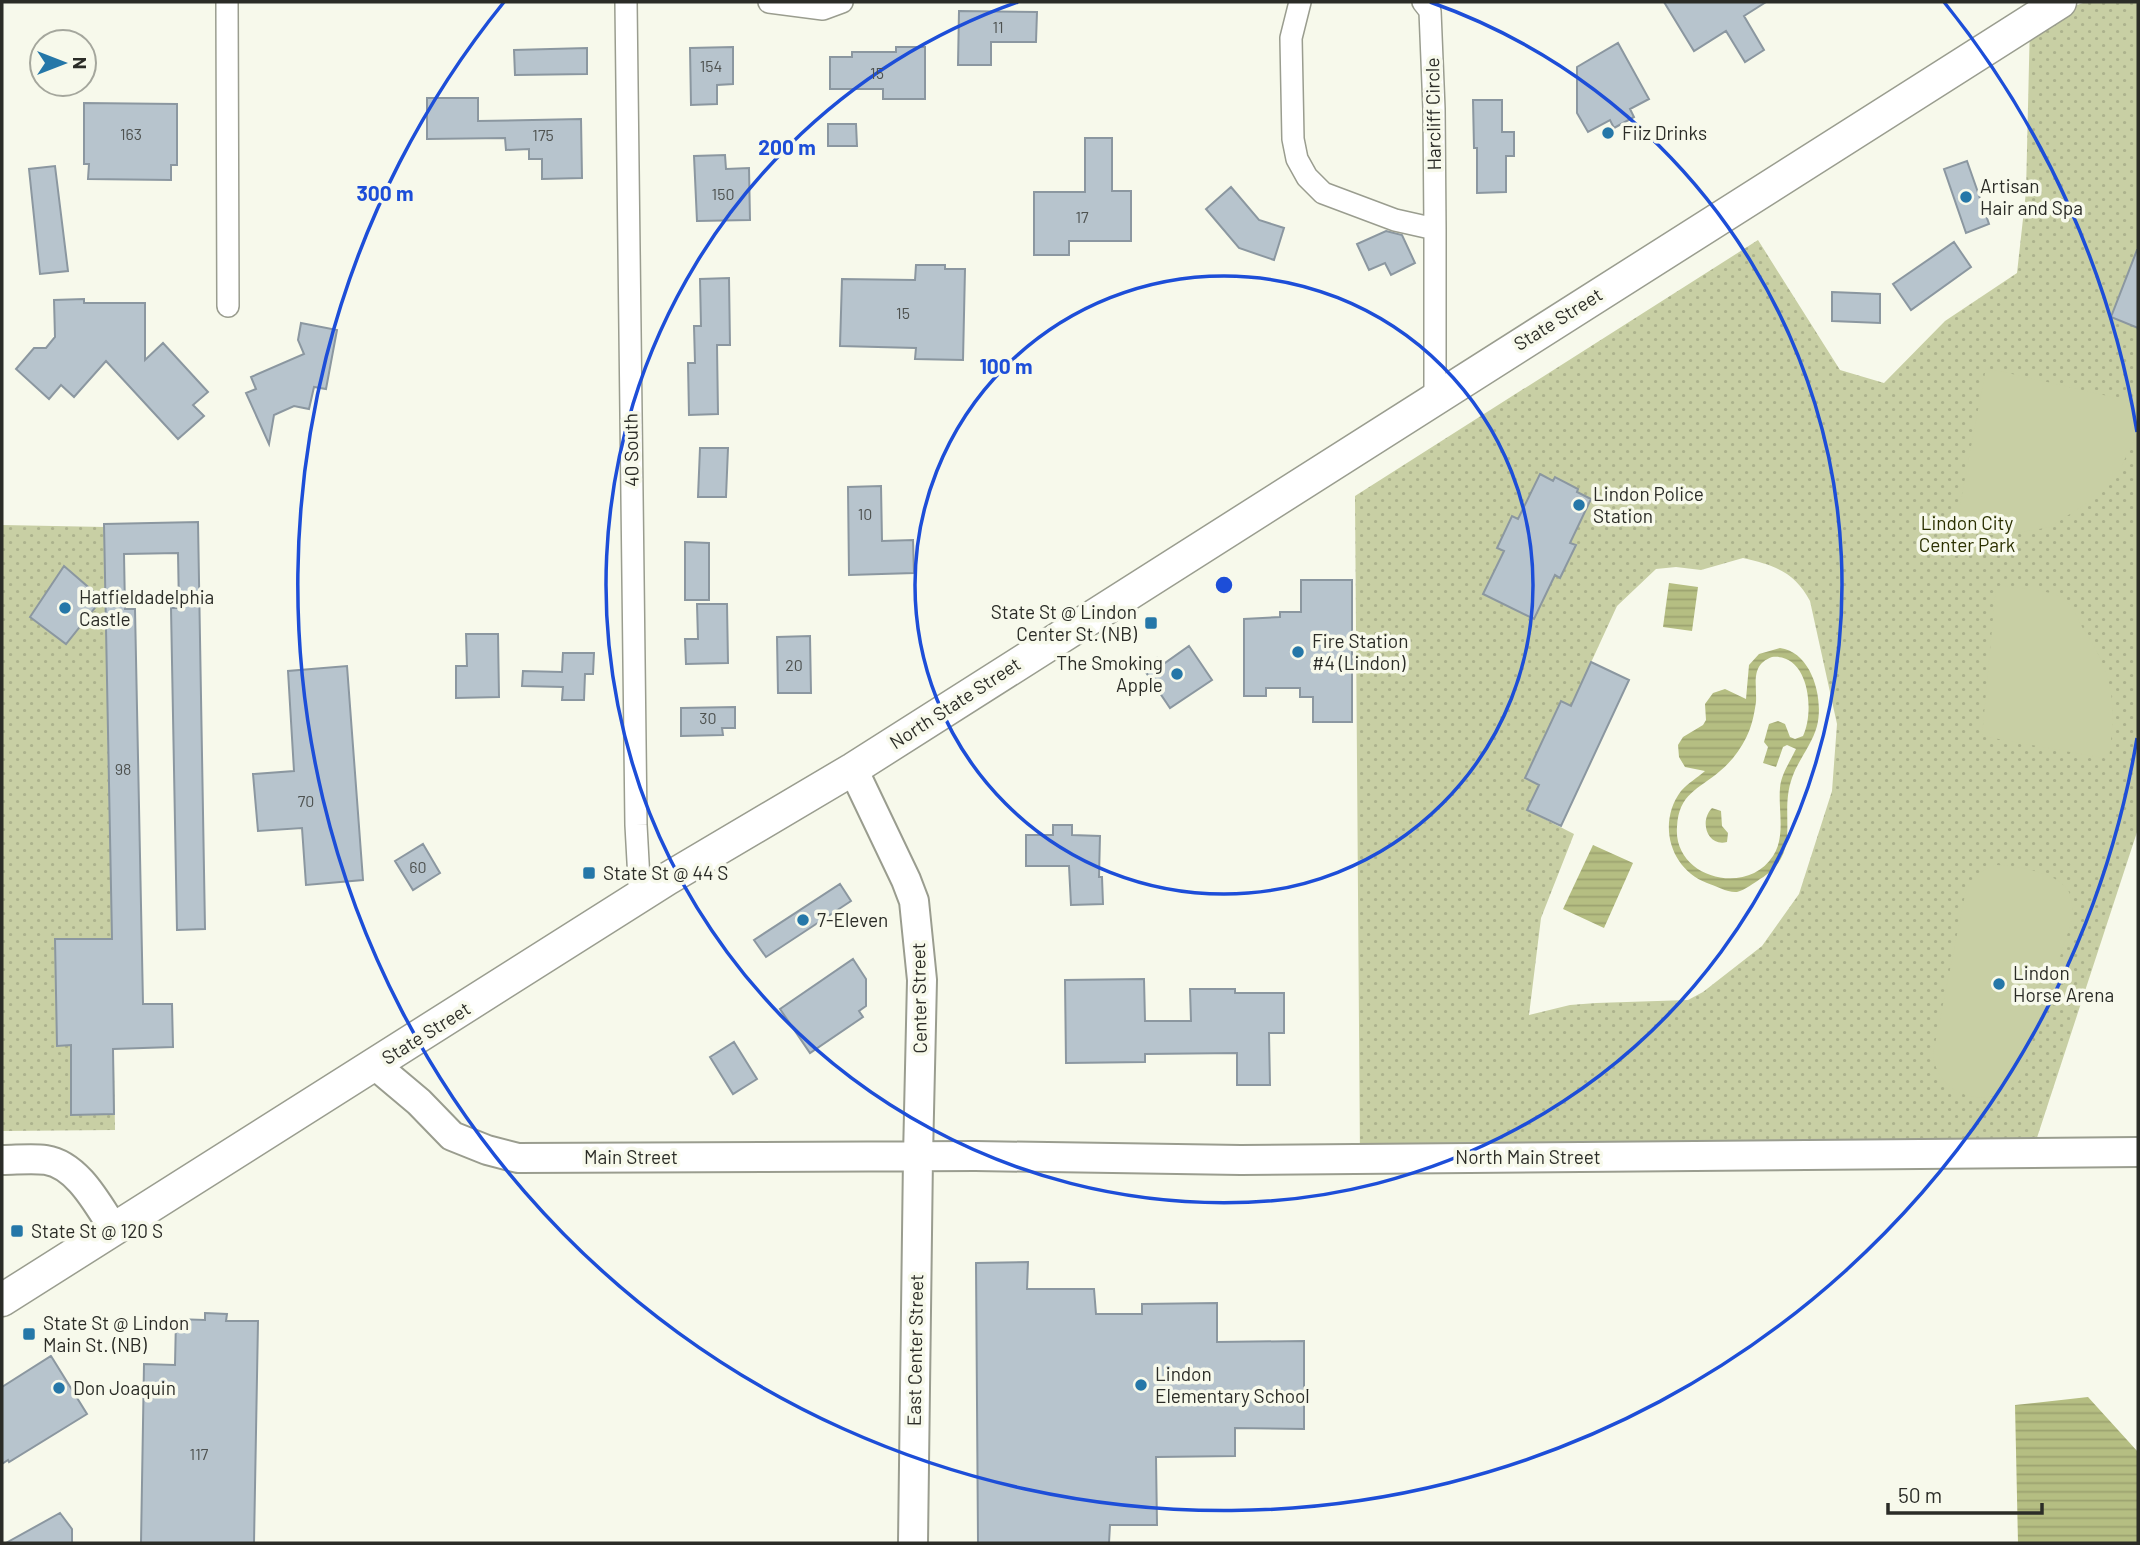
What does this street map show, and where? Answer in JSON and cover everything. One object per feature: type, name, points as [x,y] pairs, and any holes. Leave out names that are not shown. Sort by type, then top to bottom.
[{"type":"main road","name":"State Street","points":[[1058,638],[2060,2]]},
{"type":"main road","name":"North State Street","points":[[853,769],[1058,638]]},
{"type":"main road","name":"State Street","points":[[2,1300],[640,898],[853,769]]},
{"type":"street","points":[[227,2],[228,306]]},
{"type":"street","name":"40 South","points":[[626,2],[636,825],[640,898]]},
{"type":"street","points":[[769,2],[823,9],[842,2]]},
{"type":"street","points":[[1300,2],[1292,38],[1293,139],[1297,159],[1307,177],[1323,192],[1395,220],[1435,229]]},
{"type":"street","name":"Harcliff Circle","points":[[1423,2],[1430,11],[1434,109],[1435,397]]},
{"type":"street","name":"Center Street","points":[[853,769],[914,901],[922,980],[918,1157]]},
{"type":"street","name":"Main Street","points":[[375,1065],[419,1102],[452,1136],[487,1150],[518,1158],[918,1157]]},
{"type":"street","name":"North Main Street","points":[[918,1157],[1241,1160],[2138,1152]]},
{"type":"street","name":"East Center Street","points":[[913,1543],[918,1157]]},
{"type":"street","points":[[2,1160],[48,1160],[73,1174],[85,1185],[114,1230]]},
{"type":"green space","name":"Lindon City Center Park","points":[[2086,2],[2138,2],[2138,829],[2032,1153],[1360,1158],[1355,496],[1758,240],[1840,370],[1884,383],[1945,321],[2017,273],[2026,192],[2030,21]],"holes":[[[1743,558],[1774,567],[1790,576],[1810,601],[1837,724],[1832,791],[1799,894],[1762,946],[1703,992],[1688,1000],[1570,1005],[1529,1015],[1541,918],[1574,834],[1527,810],[1539,785],[1525,778],[1560,702],[1571,706],[1617,606],[1656,569],[1676,567],[1701,570]]]},
{"type":"green space","points":[[1986,368],[2138,403],[2137,434],[2119,471],[2087,503],[2050,527],[1999,536],[1955,531]]},
{"type":"green space","points":[[2,525],[106,527],[115,1130],[2,1131]]},
{"type":"green space","points":[[1996,586],[2051,593],[2065,599],[2070,605],[2101,660],[2111,690],[2109,759],[1982,736]]},
{"type":"green space","name":"Lindon Horse Arena","points":[[1996,865],[2025,869],[2056,879],[2069,892],[2074,914],[2019,1081],[2003,1094],[1976,1097],[1966,1095],[1947,1084],[1935,1066],[1933,1054],[1965,895],[1976,876]]},
{"type":"shaded area","points":[[1669,583],[1698,587],[1692,631],[1663,627]]},
{"type":"shaded area","points":[[1780,648],[1791,651],[1800,658],[1813,678],[1819,715],[1815,733],[1792,778],[1788,792],[1786,845],[1782,857],[1773,869],[1760,879],[1743,890],[1733,892],[1707,883],[1684,867],[1671,844],[1670,817],[1681,791],[1705,771],[1685,767],[1679,757],[1678,745],[1683,737],[1703,725],[1706,720],[1705,704],[1713,693],[1725,689],[1746,699],[1749,665],[1759,654]],"holes":[[[1772,657],[1784,658],[1794,664],[1801,674],[1806,686],[1808,713],[1803,736],[1795,739],[1790,737],[1785,724],[1778,721],[1769,724],[1764,742],[1768,747],[1763,763],[1776,767],[1783,747],[1787,745],[1796,749],[1781,783],[1777,848],[1761,869],[1746,876],[1714,876],[1687,859],[1679,845],[1677,827],[1681,807],[1691,793],[1735,756],[1744,742],[1754,716],[1756,676],[1760,665]]]},
{"type":"shaded area","points":[[1712,808],[1721,811],[1722,826],[1728,833],[1727,842],[1714,841],[1707,832],[1706,820]]},
{"type":"shaded area","points":[[1593,845],[1633,863],[1604,928],[1563,909]]},
{"type":"shaded area","points":[[2088,1397],[2138,1452],[2138,1543],[2018,1543],[2015,1405]]},
{"type":"building","points":[[1664,2],[1766,2],[1744,16],[1764,50],[1745,62],[1726,31],[1694,51]]},
{"type":"building","points":[[959,11],[1037,12],[1036,42],[991,42],[991,65],[958,65]]},
{"type":"building","points":[[1618,43],[1649,99],[1630,109],[1634,117],[1614,128],[1610,120],[1588,132],[1577,113],[1577,67]]},
{"type":"building","points":[[733,47],[733,84],[717,85],[717,104],[691,105],[690,48]]},
{"type":"building","points":[[896,47],[925,47],[925,99],[883,99],[883,89],[830,89],[830,57],[852,57],[852,52],[896,52]]},
{"type":"building","points":[[587,48],[587,74],[515,75],[514,50]]},
{"type":"building","points":[[427,98],[478,98],[478,121],[581,119],[582,178],[542,179],[542,159],[529,159],[529,149],[506,150],[505,138],[427,139]]},
{"type":"building","points":[[1473,100],[1502,100],[1502,132],[1514,132],[1514,156],[1506,156],[1506,192],[1477,193]]},
{"type":"building","points":[[84,103],[177,104],[177,165],[171,165],[171,180],[88,179],[89,164],[84,164]]},
{"type":"building","points":[[828,124],[856,124],[857,146],[828,146]]},
{"type":"building","points":[[1085,138],[1112,138],[1112,191],[1131,191],[1131,241],[1069,241],[1069,255],[1034,255],[1034,192],[1085,192]]},
{"type":"building","points":[[725,155],[726,169],[749,168],[750,220],[697,221],[694,156]]},
{"type":"building","name":"Artisan Hair and Spa","points":[[1967,161],[1989,224],[1966,233],[1944,169]]},
{"type":"building","points":[[55,166],[68,271],[40,274],[29,169]]},
{"type":"building","points":[[1231,187],[1259,220],[1284,228],[1274,260],[1239,248],[1206,209]]},
{"type":"building","points":[[1386,231],[1402,235],[1415,263],[1391,275],[1385,263],[1369,270],[1357,244]]},
{"type":"building","points":[[1954,242],[1971,267],[1911,310],[1893,284]]},
{"type":"building","points":[[2138,250],[2138,328],[2111,317]]},
{"type":"building","points":[[916,265],[945,265],[945,269],[965,269],[963,360],[915,359],[916,348],[840,346],[842,279],[915,280]]},
{"type":"building","points":[[729,278],[730,345],[717,345],[718,414],[689,415],[688,363],[695,363],[694,326],[701,326],[700,279]]},
{"type":"building","points":[[1832,292],[1880,294],[1880,323],[1832,321]]},
{"type":"building","points":[[84,299],[84,303],[145,303],[145,360],[163,343],[208,392],[193,405],[204,416],[178,439],[106,361],[74,397],[61,385],[49,399],[16,369],[34,348],[46,348],[55,337],[54,300]]},
{"type":"building","points":[[301,323],[337,330],[326,389],[314,387],[309,409],[294,406],[274,415],[269,444],[246,393],[256,389],[251,377],[304,354],[298,340]]},
{"type":"building","points":[[700,448],[728,448],[726,497],[698,497]]},
{"type":"building","points":[[1540,474],[1553,481],[1555,477],[1591,499],[1570,543],[1576,545],[1560,578],[1555,575],[1534,619],[1483,594],[1504,551],[1497,548],[1512,516],[1518,519]]},
{"type":"building","points":[[881,486],[882,541],[913,540],[914,573],[849,575],[848,487]]},
{"type":"building","points":[[198,522],[205,929],[177,930],[171,608],[179,608],[178,553],[124,554],[125,609],[135,609],[143,1004],[172,1004],[173,1047],[113,1049],[114,1114],[71,1115],[71,1045],[57,1046],[55,939],[112,939],[104,524]]},
{"type":"building","points":[[685,542],[709,543],[709,600],[685,600]]},
{"type":"building","name":"Hatfieldadelphia Castle","points":[[64,566],[102,599],[66,644],[30,617]]},
{"type":"building","name":"Fire Station #4 (Lindon)","points":[[1301,580],[1352,580],[1352,722],[1313,722],[1313,697],[1300,697],[1300,688],[1266,688],[1266,696],[1244,696],[1244,619],[1280,617],[1280,612],[1301,612]]},
{"type":"building","points":[[697,604],[727,604],[728,663],[686,664],[685,639],[698,639]]},
{"type":"building","points":[[466,634],[498,634],[499,697],[456,698],[456,666],[467,666]]},
{"type":"building","points":[[810,636],[811,693],[778,693],[777,637]]},
{"type":"building","name":"The Smoking Apple","points":[[1189,646],[1212,680],[1170,708],[1143,668],[1157,658],[1162,665]]},
{"type":"building","points":[[563,653],[594,653],[593,674],[585,674],[584,700],[562,700],[563,687],[522,686],[523,671],[562,672]]},
{"type":"building","points":[[1591,662],[1629,680],[1561,826],[1527,810],[1539,785],[1525,778],[1561,701],[1571,706]]},
{"type":"building","points":[[347,666],[363,880],[306,885],[302,828],[258,831],[253,774],[294,771],[288,671]]},
{"type":"building","points":[[735,707],[735,728],[722,728],[723,735],[681,736],[681,708]]},
{"type":"building","points":[[1053,825],[1072,825],[1072,835],[1100,836],[1099,877],[1102,877],[1103,904],[1071,905],[1069,866],[1026,866],[1026,835],[1053,835]]},
{"type":"building","points":[[423,844],[440,873],[413,890],[395,861]]},
{"type":"building","name":"7-Eleven","points":[[840,884],[851,901],[766,957],[754,940]]},
{"type":"building","points":[[853,959],[866,979],[866,1006],[859,1011],[863,1017],[810,1053],[780,1009]]},
{"type":"building","points":[[1144,979],[1145,1021],[1191,1021],[1190,989],[1284,993],[1284,1033],[1269,1033],[1270,1085],[1237,1085],[1237,1053],[1145,1054],[1145,1062],[1066,1063],[1065,980]]},
{"type":"building","points":[[734,1042],[757,1079],[733,1094],[710,1057]]},
{"type":"building","name":"Lindon Elementary School","points":[[1028,1262],[1027,1289],[1094,1289],[1096,1314],[1142,1314],[1142,1304],[1217,1303],[1217,1342],[1304,1341],[1304,1429],[1235,1428],[1235,1456],[1156,1457],[1157,1525],[1110,1525],[1109,1543],[978,1543],[976,1263]]},
{"type":"building","points":[[205,1313],[227,1314],[226,1321],[258,1321],[254,1543],[141,1543],[144,1364],[175,1365],[176,1319],[205,1320]]},
{"type":"building","points":[[51,1356],[87,1414],[2,1464],[2,1387]]},
{"type":"building","points":[[60,1513],[72,1529],[72,1543],[6,1543]]},
{"type":"place","name":"Fiiz Drinks","points":[[1608,133]]},
{"type":"place","name":"Artisan Hair and Spa","points":[[1966,197]]},
{"type":"place","name":"Lindon Police Station","points":[[1579,505]]},
{"type":"place","name":"Hatfieldadelphia Castle","points":[[65,608]]},
{"type":"place","name":"State St @ Lindon Center St. (NB)","points":[[1151,623]]},
{"type":"place","name":"Fire Station #4 (Lindon)","points":[[1298,652]]},
{"type":"place","name":"The Smoking Apple","points":[[1177,674]]},
{"type":"place","name":"State St @ 44 S","points":[[589,873]]},
{"type":"place","name":"7-Eleven","points":[[803,920]]},
{"type":"place","name":"Lindon Horse Arena","points":[[1999,984]]},
{"type":"place","name":"State St @ 120 S","points":[[17,1231]]},
{"type":"place","name":"State St @ Lindon Main St. (NB)","points":[[29,1334]]},
{"type":"place","name":"Lindon Elementary School","points":[[1141,1385]]},
{"type":"place","name":"Don Joaquin","points":[[59,1388]]}]
